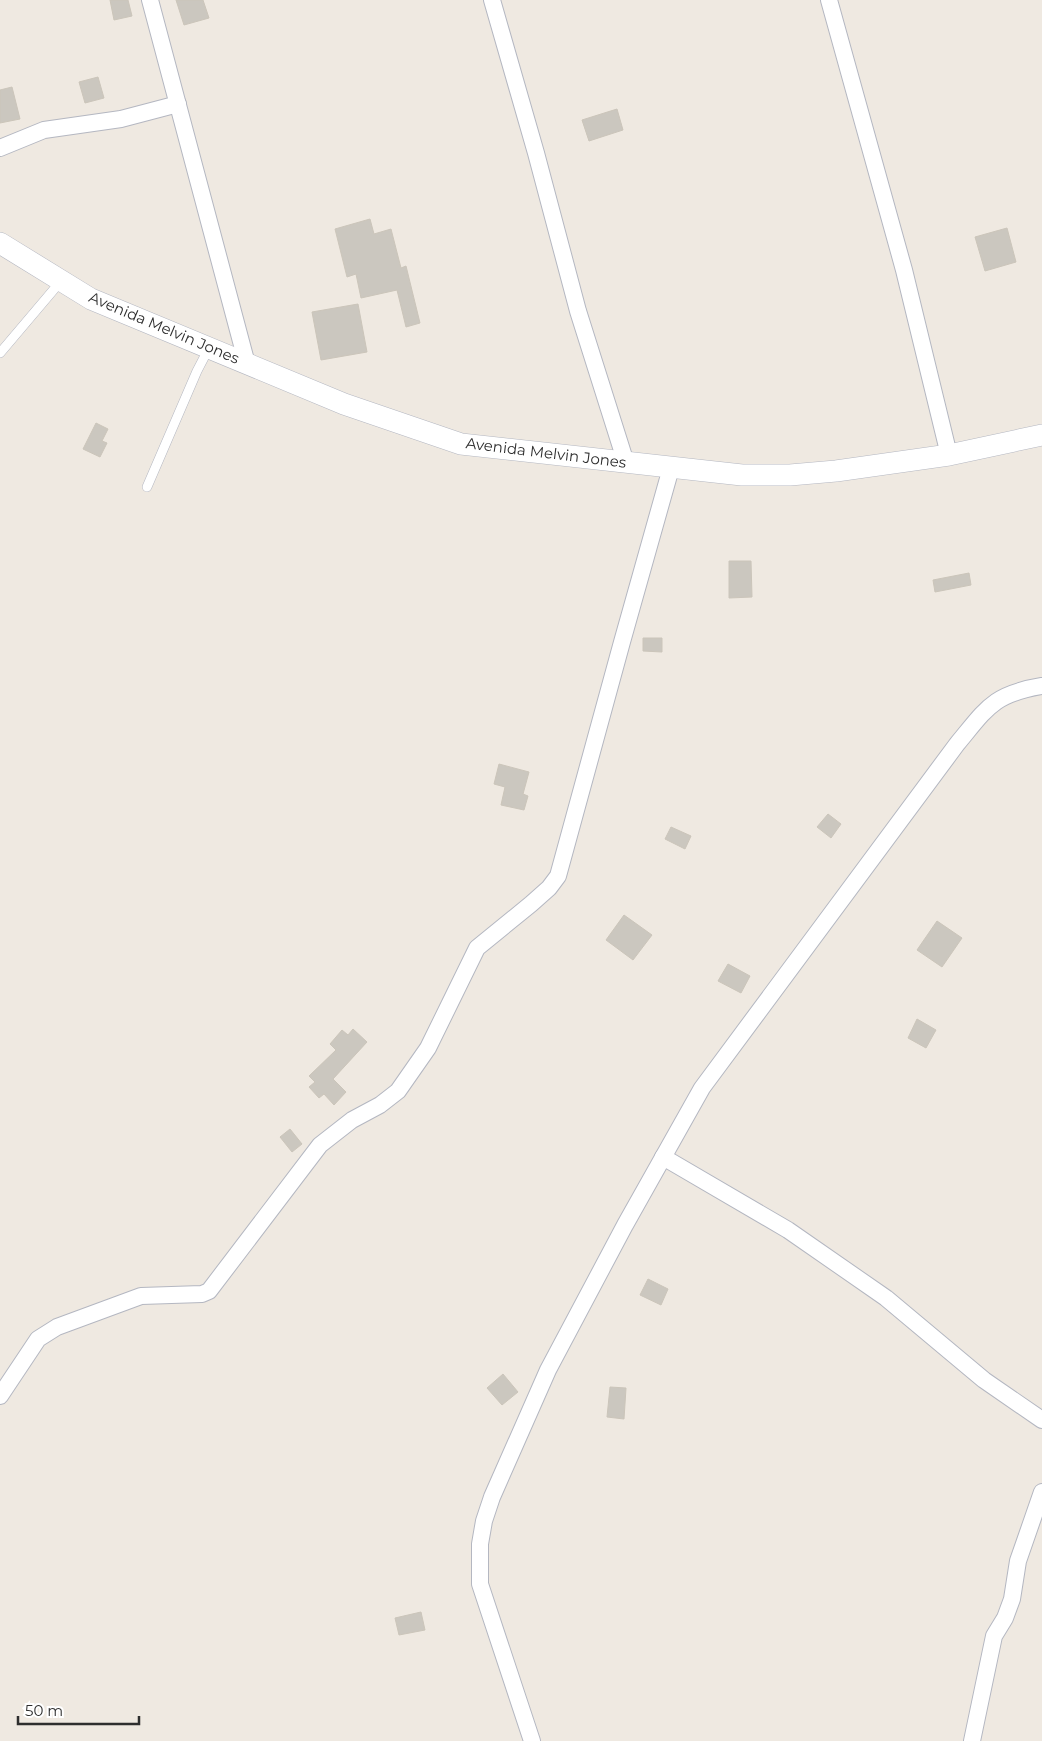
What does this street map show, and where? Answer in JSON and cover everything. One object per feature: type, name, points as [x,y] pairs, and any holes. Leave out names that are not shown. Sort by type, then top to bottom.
[{"type":"street","points":[[150,0],[247,364]]},
{"type":"street","points":[[492,0],[536,153],[578,311],[626,463]]},
{"type":"street","points":[[829,0],[904,270],[949,455]]},
{"type":"street","points":[[0,148],[44,130],[120,119],[178,104]]},
{"type":"street","name":"Avenida Melvin Jones","points":[[0,243],[91,299],[344,404],[462,444],[742,476],[790,475],[836,471],[949,455],[1042,435]]},
{"type":"street","points":[[0,1396],[38,1340],[57,1327],[141,1296],[202,1294],[209,1291],[320,1145],[352,1120],[380,1105],[398,1091],[428,1048],[477,948],[531,904],[549,888],[558,876],[671,468]]},
{"type":"street","points":[[532,1741],[480,1584],[480,1544],[484,1521],[492,1497],[548,1370],[625,1225],[702,1088],[957,744],[988,707],[999,698],[1025,688],[1042,686]]},
{"type":"street","points":[[663,1157],[788,1230],[886,1298],[984,1380],[1042,1420]]},
{"type":"street","points":[[972,1741],[994,1636],[1005,1618],[1012,1599],[1018,1561],[1042,1492]]},
{"type":"lane","points":[[0,353],[62,280]]},
{"type":"lane","points":[[147,487],[197,371],[209,348]]},
{"type":"building","points":[[110,0],[128,0],[132,16],[114,20]]},
{"type":"building","points":[[176,0],[203,0],[209,18],[184,25]]},
{"type":"building","points":[[98,77],[104,98],[85,103],[79,82]]},
{"type":"building","points":[[12,87],[20,119],[0,123],[0,90]]},
{"type":"building","points":[[617,109],[623,130],[589,141],[582,120]]},
{"type":"building","points":[[370,219],[374,234],[391,229],[401,268],[406,266],[420,323],[406,327],[397,290],[361,298],[356,274],[347,277],[335,229]]},
{"type":"building","points":[[1007,228],[1016,262],[985,271],[975,237]]},
{"type":"building","points":[[358,304],[367,352],[321,360],[312,312]]},
{"type":"building","points":[[96,423],[108,429],[102,441],[107,443],[100,457],[83,449]]},
{"type":"building","points":[[729,561],[751,561],[752,597],[729,598]]},
{"type":"building","points":[[969,573],[971,585],[935,592],[933,580]]},
{"type":"building","points":[[643,638],[662,638],[662,652],[643,651]]},
{"type":"building","points":[[499,764],[529,772],[523,794],[528,796],[524,810],[501,805],[505,787],[494,784]]},
{"type":"building","points":[[828,814],[841,824],[831,838],[817,827]]},
{"type":"building","points":[[671,827],[691,836],[685,849],[665,839]]},
{"type":"building","points":[[624,915],[652,935],[633,960],[606,940]]},
{"type":"building","points":[[937,921],[962,938],[942,967],[917,950]]},
{"type":"building","points":[[728,964],[750,976],[741,993],[718,981]]},
{"type":"building","points":[[917,1019],[936,1030],[926,1048],[908,1038]]},
{"type":"building","points":[[353,1029],[367,1042],[333,1079],[346,1092],[334,1105],[324,1094],[319,1098],[309,1087],[315,1082],[309,1076],[336,1050],[330,1044],[342,1030],[348,1035]]},
{"type":"building","points":[[290,1129],[302,1144],[292,1152],[280,1137]]},
{"type":"building","points":[[648,1279],[668,1289],[661,1305],[640,1295]]},
{"type":"building","points":[[503,1374],[518,1392],[502,1405],[487,1388]]},
{"type":"building","points":[[610,1387],[626,1388],[624,1419],[607,1417]]},
{"type":"building","points":[[421,1612],[425,1630],[399,1635],[395,1618]]}]
